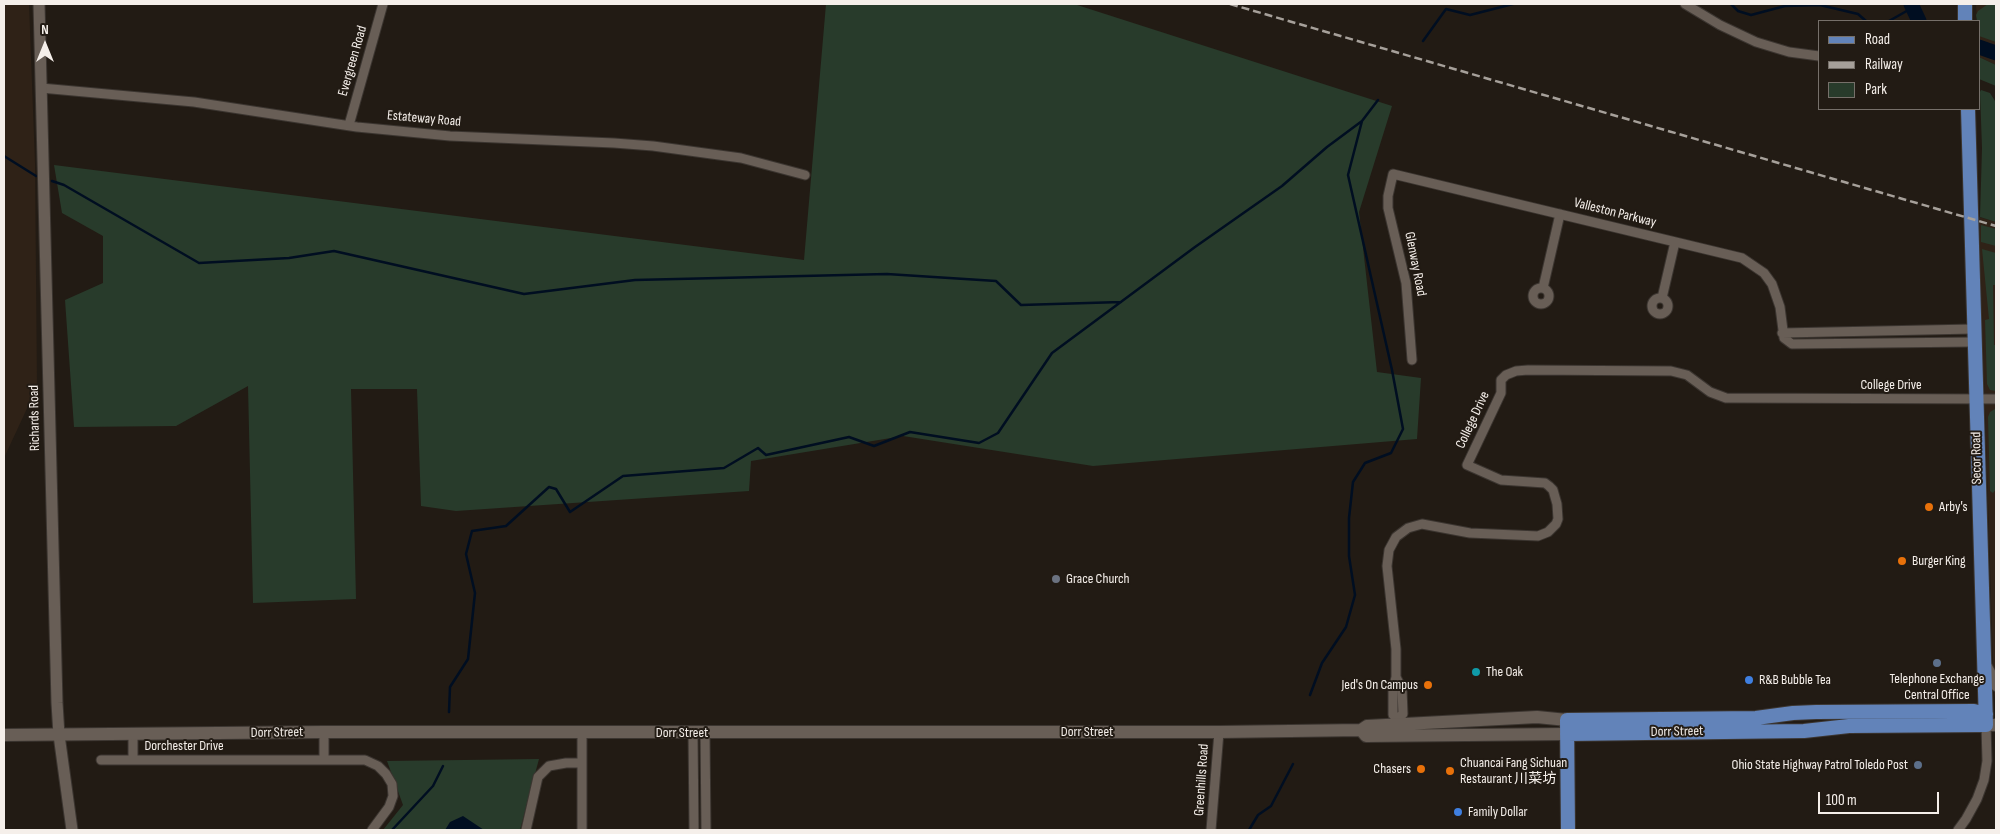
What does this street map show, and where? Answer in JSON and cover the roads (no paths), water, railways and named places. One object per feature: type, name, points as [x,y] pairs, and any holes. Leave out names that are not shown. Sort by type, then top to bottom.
[{"type":"main road","points":[[1965,4],[1965,20]]},
{"type":"main road","name":"Secor Road","points":[[1968,110],[1984,661],[1991,720]]},
{"type":"main road","points":[[1984,661],[1996,685]]},
{"type":"main road","name":"Dorr Street","points":[[1361,730],[1366,736],[1756,718],[1816,712],[1974,711],[1991,720]]},
{"type":"main road","name":"Dorr Street","points":[[4,735],[324,732],[1219,732],[1361,730],[1367,726],[1398,721],[1537,716],[1567,727]]},
{"type":"main road","points":[[1567,727],[1568,830]]},
{"type":"street","name":"Richards Road","points":[[39,4],[59,735],[72,830]]},
{"type":"street","name":"Evergreen Road","points":[[349,125],[383,4]]},
{"type":"street","points":[[1685,4],[1720,25],[1756,42],[1789,52],[1818,56]]},
{"type":"street","name":"Estateway Road","points":[[41,88],[202,104],[357,127],[450,136],[638,144],[741,158],[805,175]]},
{"type":"street","name":"Valleston Parkway","points":[[1393,174],[1742,258],[1764,273],[1772,284],[1778,298],[1782,333]]},
{"type":"street","name":"Glenway Road","points":[[1393,174],[1388,196],[1388,208],[1406,283],[1412,360]]},
{"type":"street","points":[[1543,288],[1560,214]]},
{"type":"street","points":[[1662,298],[1675,242]]},
{"type":"street","points":[[1854,332],[1974,335],[1854,344],[1792,344],[1784,338],[1782,333],[1854,332]]},
{"type":"street","points":[[1854,332],[1854,344]]},
{"type":"street","name":"College Drive","points":[[1398,721],[1393,715],[1392,689],[1396,677],[1395,634],[1387,566],[1389,550],[1396,537],[1402,531],[1415,525],[1429,525],[1479,534],[1538,536],[1548,532],[1558,519],[1553,490],[1549,486],[1544,483],[1501,480],[1467,464],[1501,393],[1501,380],[1511,372],[1528,370],[1678,372],[1694,379],[1710,392],[1726,398],[1996,400]]},
{"type":"street","name":"Secor Road","points":[[1958,830],[1966,820],[1977,799],[1984,780],[1991,720]]},
{"type":"street","points":[[324,732],[324,759]]},
{"type":"street","name":"Greenhills Road","points":[[1211,830],[1219,732]]},
{"type":"street","points":[[582,733],[582,830]]},
{"type":"street","points":[[694,830],[699,733]]},
{"type":"street","points":[[699,733],[706,830]]},
{"type":"street","name":"Dorchester Drive","points":[[133,734],[133,760]]},
{"type":"street","name":"Dorchester Drive","points":[[100,760],[365,760],[378,766],[392,784],[393,796],[389,807],[372,830]]},
{"type":"street","points":[[526,830],[538,777],[549,766],[581,763]]},
{"type":"water","points":[[463,816],[484,830],[445,830],[450,822]]},
{"type":"waterway","points":[[1423,41],[1446,9],[1470,15],[1513,4]]},
{"type":"waterway","points":[[1731,4],[1738,11],[1751,15],[1785,6],[1820,5],[1858,14],[1865,20]]},
{"type":"waterway","points":[[1911,4],[1919,20]]},
{"type":"waterway","points":[[1891,20],[1912,8]]},
{"type":"waterway","points":[[1980,47],[1996,53]]},
{"type":"waterway","points":[[1310,695],[1322,663],[1346,627],[1355,595],[1349,556],[1349,518],[1353,482],[1365,463],[1391,453],[1403,429],[1392,370],[1348,175],[1362,121],[1378,100]]},
{"type":"waterway","points":[[449,712],[450,687],[468,659],[475,593],[466,554],[472,531],[506,526],[549,487],[556,489],[570,512],[623,476],[724,468],[758,448],[766,455],[849,437],[874,446],[910,432],[979,443],[998,433],[1052,353],[1195,247],[1282,186],[1327,147],[1362,121]]},
{"type":"waterway","points":[[4,156],[36,176]]},
{"type":"waterway","points":[[52,181],[64,185],[199,263],[289,258],[334,251],[524,294],[635,280],[887,274],[996,281],[1021,305],[1121,302]]},
{"type":"waterway","points":[[1249,830],[1258,815],[1271,806],[1293,764]]},
{"type":"waterway","points":[[392,830],[433,786],[443,766]]},
{"type":"railway","points":[[1230,4],[1996,226]]},
{"type":"place","name":"Arby's","points":[[1929,507]]},
{"type":"place","name":"Burger King","points":[[1902,561]]},
{"type":"place","name":"Grace Church","points":[[1056,579]]},
{"type":"place","name":"Telephone Exchange Central Office","points":[[1937,663]]},
{"type":"place","name":"The Oak","points":[[1476,672]]},
{"type":"place","name":"R&B Bubble Tea","points":[[1749,680]]},
{"type":"place","name":"Jed's On Campus","points":[[1428,685]]},
{"type":"place","name":"Ohio State Highway Patrol Toledo Post","points":[[1918,765]]},
{"type":"place","name":"Chasers","points":[[1421,769]]},
{"type":"place","name":"Chuancai Fang Sichuan Restaurant 川菜坊","points":[[1450,771]]},
{"type":"place","name":"Family Dollar","points":[[1458,812]]}]
